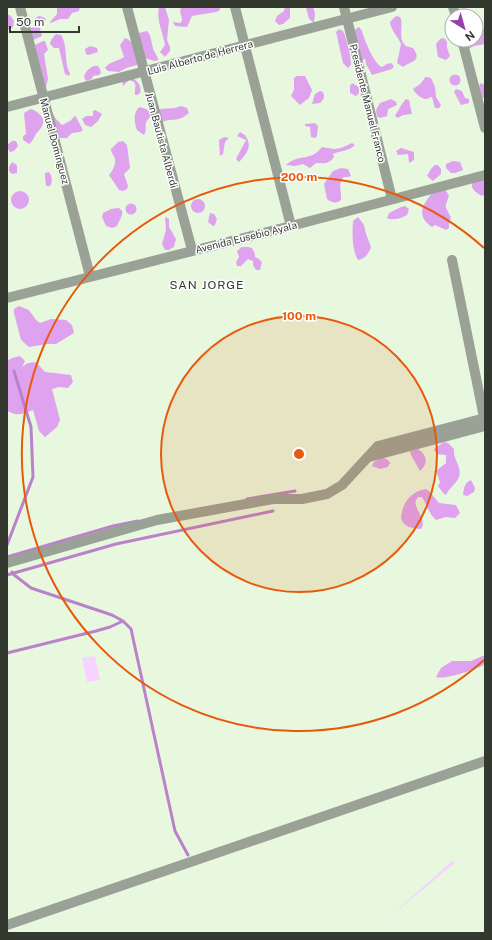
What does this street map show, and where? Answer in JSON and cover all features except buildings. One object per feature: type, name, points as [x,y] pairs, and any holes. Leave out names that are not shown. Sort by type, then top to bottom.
[{"type":"street","name":"Manuel Dominguez","points":[[20,7],[90,276]]},
{"type":"street","name":"Juan Bautista Alberdi","points":[[127,7],[143,72],[192,250]]},
{"type":"street","points":[[235,7],[291,226]]},
{"type":"street","name":"Presidente Manuel Franco","points":[[344,7],[392,199]]},
{"type":"street","name":"Luis Alberto de Herrera","points":[[7,107],[392,7]]},
{"type":"street","points":[[464,48],[485,128]]},
{"type":"street","name":"Avenida Eusebio Ayala","points":[[7,298],[485,175]]},
{"type":"street","points":[[452,260],[485,421]]},
{"type":"street","points":[[7,563],[158,520],[274,499],[302,499],[327,494],[342,485],[378,446],[485,421]]},
{"type":"street","points":[[369,457],[485,421]]},
{"type":"street","points":[[7,925],[485,761]]},
{"type":"shaded area","points":[[57,7],[80,7],[79,11],[72,13],[68,19],[60,19],[51,23],[50,22],[57,14]]},
{"type":"shaded area","points":[[159,7],[165,7],[169,20],[167,40],[170,51],[165,57],[160,52],[165,45],[159,21]]},
{"type":"shaded area","points":[[183,7],[221,7],[219,11],[216,12],[192,16],[187,27],[175,26],[173,22],[181,23],[182,19],[180,11]]},
{"type":"shaded area","points":[[285,7],[290,7],[290,18],[283,24],[279,25],[275,21],[277,16],[284,11]]},
{"type":"shaded area","points":[[306,7],[313,7],[315,13],[314,23],[309,19]]},
{"type":"shaded area","points":[[7,14],[11,16],[14,21],[13,27],[7,30]]},
{"type":"shaded area","points":[[39,16],[46,19],[40,29],[42,36],[31,41],[30,29],[35,26],[35,18]]},
{"type":"shaded area","points":[[396,16],[400,17],[401,20],[402,41],[406,46],[413,48],[417,56],[416,59],[403,67],[397,63],[401,44],[390,22]]},
{"type":"shaded area","points":[[359,27],[367,45],[379,65],[382,67],[391,63],[394,66],[392,69],[372,75],[366,64],[365,58],[362,61],[353,31]]},
{"type":"shaded area","points":[[339,29],[343,31],[346,38],[351,65],[348,68],[343,63],[336,32]]},
{"type":"shaded area","points":[[484,29],[485,29],[484,44]]},
{"type":"shaded area","points":[[147,31],[150,35],[154,52],[158,59],[155,61],[144,58],[143,47],[136,35]]},
{"type":"shaded area","points":[[56,34],[61,35],[65,44],[67,65],[70,73],[69,76],[65,74],[59,48],[54,48],[50,44],[51,40]]},
{"type":"shaded area","points":[[125,38],[132,42],[136,49],[137,65],[119,72],[108,71],[105,68],[107,66],[124,57],[120,45]]},
{"type":"shaded area","points":[[444,38],[444,48],[447,48],[450,56],[446,60],[438,57],[436,44],[440,39]]},
{"type":"shaded area","points":[[45,41],[48,50],[44,54],[48,79],[46,87],[35,45]]},
{"type":"shaded area","points":[[90,46],[97,48],[98,52],[88,55],[86,54],[85,49]]},
{"type":"shaded area","points":[[94,66],[98,66],[101,73],[86,81],[84,77],[86,73]]},
{"type":"shaded area","points":[[453,75],[457,75],[459,76],[459,84],[453,85],[450,82],[450,78]]},
{"type":"shaded area","points":[[297,76],[305,76],[312,90],[309,98],[300,105],[291,96],[294,90],[294,78]]},
{"type":"shaded area","points":[[426,77],[431,78],[435,87],[436,97],[441,105],[439,108],[435,108],[432,97],[426,99],[422,98],[413,89]]},
{"type":"shaded area","points":[[133,78],[140,86],[140,93],[137,95],[135,95],[134,82],[129,80],[123,86],[122,81]]},
{"type":"shaded area","points":[[352,83],[359,87],[359,93],[356,96],[350,93],[350,86]]},
{"type":"shaded area","points":[[481,83],[485,85],[485,97],[482,98],[479,86]]},
{"type":"shaded area","points":[[456,89],[462,91],[465,98],[469,99],[469,103],[461,105],[454,92]]},
{"type":"shaded area","points":[[320,91],[323,92],[323,99],[320,103],[312,104],[315,94]]},
{"type":"shaded area","points":[[391,99],[396,102],[397,105],[388,109],[387,116],[380,118],[377,116],[376,110],[380,103]]},
{"type":"shaded area","points":[[406,99],[409,100],[412,114],[403,115],[398,118],[395,116]]},
{"type":"shaded area","points":[[181,106],[187,108],[189,113],[178,119],[162,122],[156,110],[174,108]]},
{"type":"shaded area","points":[[139,107],[150,113],[150,117],[146,122],[146,130],[144,135],[137,130],[135,124],[135,115]]},
{"type":"shaded area","points":[[31,109],[41,115],[43,123],[29,144],[23,140],[23,136],[26,134],[24,113]]},
{"type":"shaded area","points":[[95,110],[102,114],[98,121],[91,127],[85,125],[82,119],[86,116],[93,116],[93,111]]},
{"type":"shaded area","points":[[52,112],[62,125],[70,121],[75,116],[83,130],[72,133],[67,138],[59,138]]},
{"type":"shaded area","points":[[315,123],[318,126],[317,136],[315,138],[311,137],[310,127],[305,126],[305,124]]},
{"type":"shaded area","points":[[240,132],[245,135],[249,146],[247,152],[239,162],[236,159],[246,140],[237,136]]},
{"type":"shaded area","points":[[224,137],[229,138],[225,142],[223,154],[220,156],[219,140]]},
{"type":"shaded area","points":[[12,141],[16,141],[18,146],[14,151],[10,152],[7,145]]},
{"type":"shaded area","points":[[123,141],[127,145],[130,168],[124,174],[128,186],[127,189],[123,191],[119,190],[109,175],[115,163],[111,149],[118,142]]},
{"type":"shaded area","points":[[352,143],[355,145],[350,149],[333,154],[334,157],[332,160],[324,163],[316,163],[310,168],[303,164],[295,166],[286,165],[291,161],[318,152],[322,147],[334,149],[341,148]]},
{"type":"shaded area","points":[[401,148],[414,152],[414,160],[409,163],[408,154],[398,155],[396,151]]},
{"type":"shaded area","points":[[453,161],[460,162],[463,170],[451,173],[446,168],[446,164]]},
{"type":"shaded area","points":[[12,162],[17,165],[17,173],[12,174],[9,171],[9,167]]},
{"type":"shaded area","points":[[435,165],[438,165],[441,169],[441,174],[433,181],[427,176]]},
{"type":"shaded area","points":[[341,168],[348,169],[351,176],[344,177],[342,179],[340,188],[341,200],[332,202],[327,199],[324,184],[333,171]]},
{"type":"shaded area","points":[[49,172],[52,182],[50,186],[46,186],[45,173]]},
{"type":"shaded area","points":[[485,177],[485,194],[482,196],[474,190],[472,184],[473,181]]},
{"type":"shaded area","points":[[445,189],[449,196],[446,208],[451,217],[449,228],[446,230],[435,225],[432,227],[427,223],[422,214],[426,201],[433,192]]},
{"type":"shaded area","points":[[16,191],[24,191],[29,196],[27,207],[24,209],[16,209],[11,204],[11,196]]},
{"type":"shaded area","points":[[198,199],[203,201],[205,206],[203,211],[198,213],[193,211],[191,206],[193,201]]},
{"type":"shaded area","points":[[131,203],[135,205],[137,209],[135,213],[131,215],[127,213],[125,209],[127,205]]},
{"type":"shaded area","points":[[405,206],[409,209],[407,215],[395,219],[387,218],[389,213]]},
{"type":"shaded area","points":[[119,208],[122,213],[117,226],[112,228],[106,226],[102,217],[103,213],[111,209]]},
{"type":"shaded area","points":[[210,213],[214,214],[217,219],[215,225],[213,226],[208,222]]},
{"type":"shaded area","points":[[165,217],[169,219],[169,227],[176,239],[174,247],[169,250],[165,250],[162,244],[166,230]]},
{"type":"shaded area","points":[[358,217],[364,225],[371,247],[363,258],[358,260],[353,241],[353,221]]},
{"type":"shaded area","points":[[242,247],[252,248],[255,257],[262,262],[260,270],[256,270],[253,265],[253,261],[248,259],[241,266],[237,266],[236,262],[239,257],[237,251]]},
{"type":"shaded area","points":[[19,306],[29,310],[40,323],[51,319],[66,320],[72,325],[74,333],[56,344],[29,347],[21,340],[14,313],[14,309]]},
{"type":"shaded area","points":[[20,356],[25,361],[22,367],[28,363],[36,362],[45,372],[71,375],[73,382],[68,388],[59,387],[52,389],[60,420],[57,427],[45,437],[39,431],[33,410],[13,414],[7,410],[7,361]]},
{"type":"shaded area","points":[[444,442],[448,443],[454,449],[460,471],[458,479],[446,495],[438,486],[440,482],[436,471],[446,463],[446,455],[437,454],[434,449]]},
{"type":"shaded area","points":[[418,449],[426,459],[425,465],[420,471],[410,451]]},
{"type":"shaded area","points":[[381,458],[386,459],[390,463],[388,467],[380,469],[372,466],[374,462]]},
{"type":"shaded area","points":[[471,480],[475,488],[474,492],[467,496],[463,495],[466,484]]},
{"type":"shaded area","points":[[426,489],[439,503],[456,505],[460,513],[455,518],[446,517],[436,520],[422,497],[418,497],[416,505],[423,521],[423,525],[421,529],[406,526],[401,518],[405,503],[416,492]]},
{"type":"shaded area","points":[[485,655],[485,664],[482,666],[452,676],[440,678],[436,677],[441,668],[452,661],[471,661]]},
{"type":"shaded area","points":[[95,656],[100,680],[87,682],[82,658]]},
{"type":"shaded area","points":[[452,861],[455,863],[387,919]]},
{"type":"waterway","points":[[7,545],[33,477],[31,427],[14,371]]},
{"type":"waterway","points":[[247,499],[295,491]]},
{"type":"waterway","points":[[7,575],[116,544],[273,511]]},
{"type":"waterway","points":[[7,557],[113,526],[138,521]]},
{"type":"waterway","points":[[12,572],[31,588],[112,615],[123,621],[131,629],[175,831],[188,855]]},
{"type":"waterway","points":[[7,653],[96,631],[123,621]]},
{"type":"district","name":"SAN JORGE","points":[[207,285]]}]
